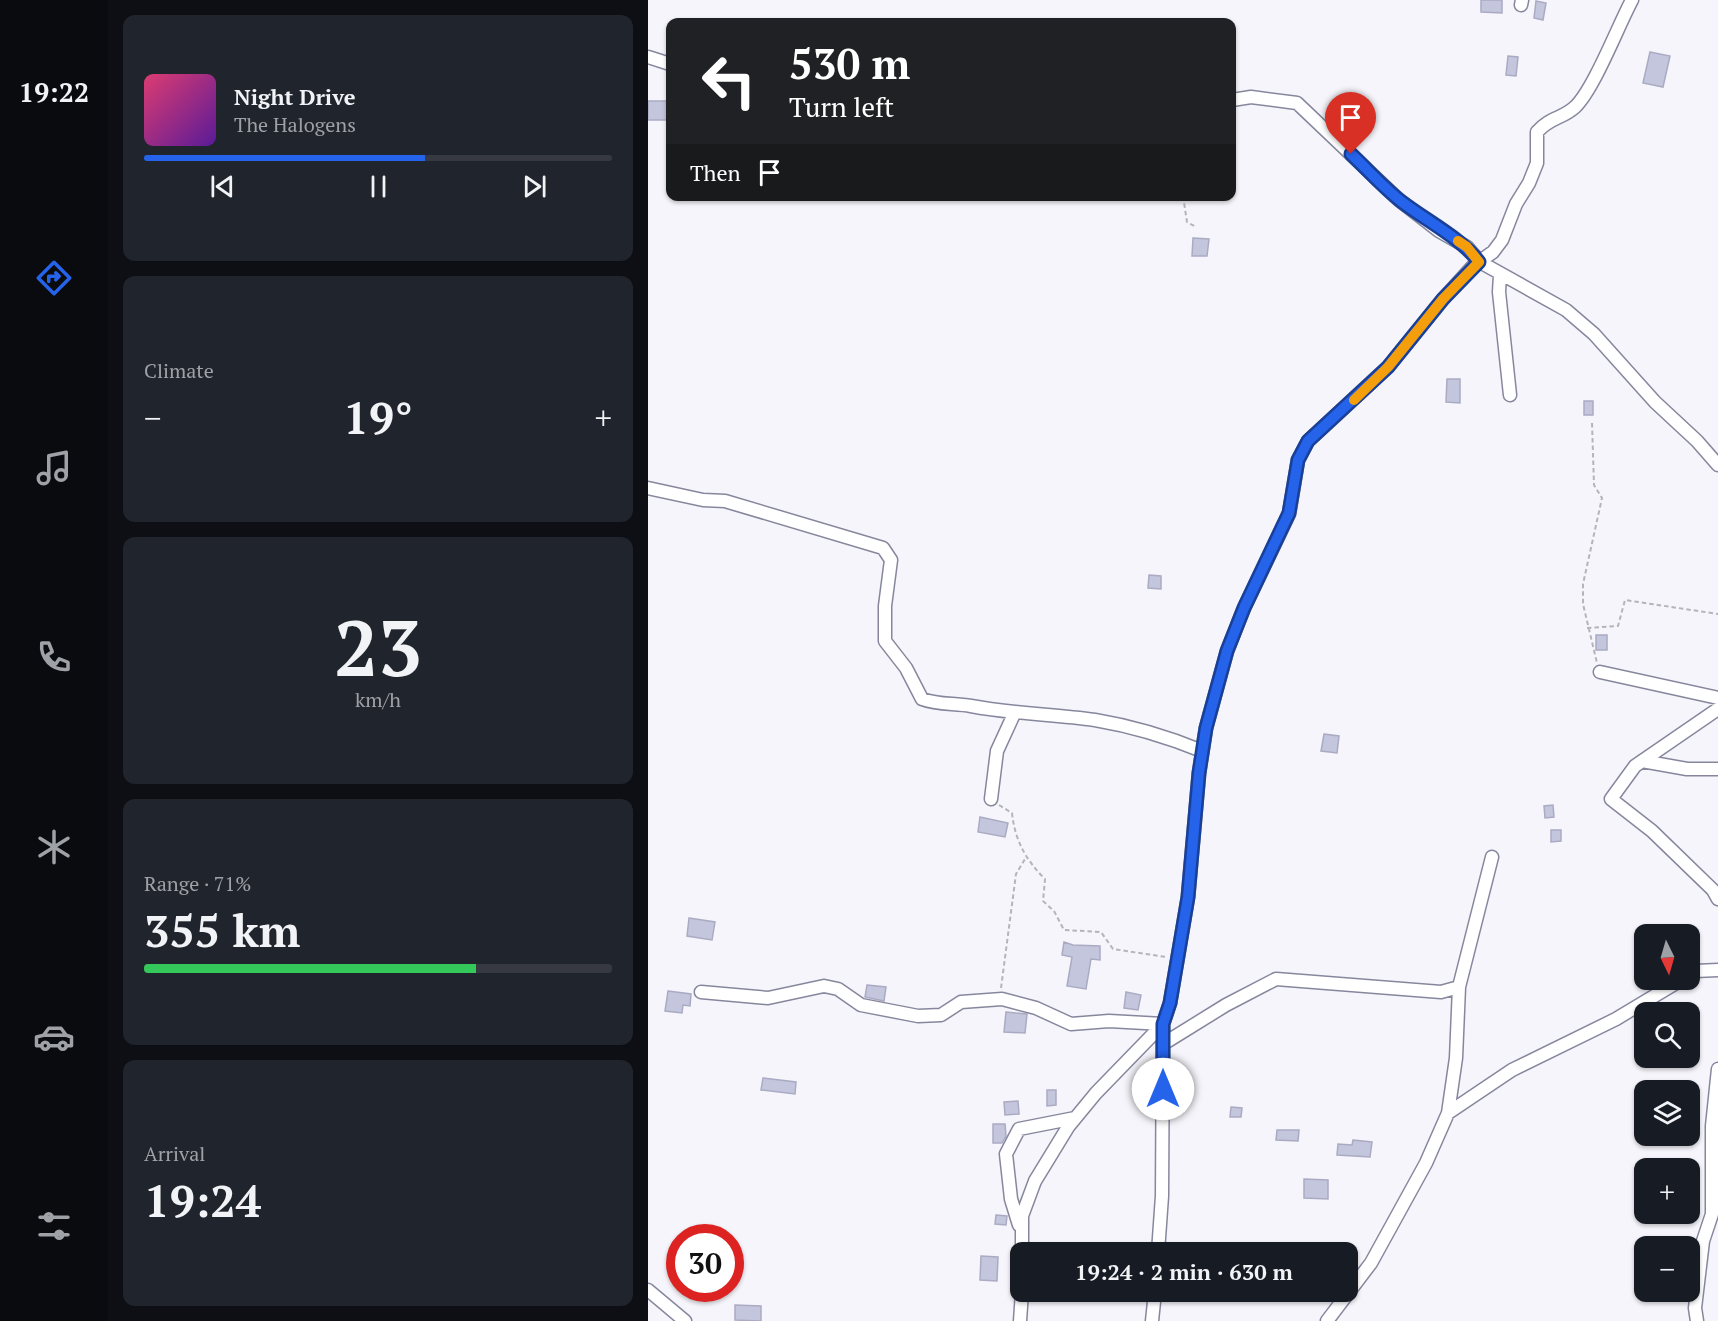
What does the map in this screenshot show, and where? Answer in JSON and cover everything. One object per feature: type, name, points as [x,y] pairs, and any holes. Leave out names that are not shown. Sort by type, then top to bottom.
[{"type":"street","points":[[1159,1242],[1162,1196],[1163,1024],[1178,958],[1188,897],[1202,751],[1227,651],[1244,608],[1289,513],[1298,460],[1308,441],[1388,367],[1443,299],[1479,262],[1493,252],[1502,240],[1516,204],[1529,183],[1537,163],[1537,132],[1546,121],[1575,107],[1595,77],[1632,0]]},
{"type":"street","points":[[648,57],[666,63]]},
{"type":"street","points":[[1236,100],[1251,98],[1297,103],[1399,200],[1439,231],[1467,247],[1479,262],[1566,310],[1594,334],[1654,402],[1697,441],[1718,465]]},
{"type":"street","points":[[1500,275],[1498,292],[1510,395]]},
{"type":"street","points":[[648,488],[703,500],[725,501],[883,548],[891,560],[885,606],[885,640],[906,668],[922,699],[934,703],[957,704],[1014,714],[1095,720],[1170,738],[1202,751]]},
{"type":"street","points":[[1600,672],[1718,698]]},
{"type":"street","points":[[1718,709],[1635,766],[1611,799],[1652,831],[1713,890],[1718,898]]},
{"type":"street","points":[[991,799],[997,751],[1014,714]]},
{"type":"street","points":[[1642,761],[1687,769],[1718,769]]},
{"type":"street","points":[[1327,1321],[1371,1263],[1426,1162],[1448,1113],[1456,1058],[1459,987],[1492,857]]},
{"type":"street","points":[[1700,971],[1718,970]]},
{"type":"street","points":[[1163,1044],[1226,1005],[1276,979],[1441,992],[1459,987]]},
{"type":"street","points":[[701,992],[768,998],[824,986],[838,989],[861,1005],[918,1016],[941,1015],[961,1002],[1002,999],[1036,1008],[1071,1024],[1109,1021],[1163,1024]]},
{"type":"street","points":[[1448,1113],[1512,1070],[1616,1019],[1664,990]]},
{"type":"street","points":[[1022,1242],[1022,1216],[1035,1181],[1076,1118],[1163,1024]]},
{"type":"street","points":[[1697,1321],[1695,1308],[1703,1241],[1712,1214],[1712,1126],[1718,1069]]},
{"type":"street","points":[[1022,1232],[1011,1199],[1006,1154],[1019,1129],[1076,1118]]},
{"type":"street","points":[[648,1290],[685,1321]]},
{"type":"street","points":[[1020,1321],[1021,1302]]},
{"type":"street","points":[[1152,1321],[1154,1302]]},
{"type":"path","points":[[1184,201],[1187,222],[1196,227]]},
{"type":"path","points":[[1592,423],[1594,485],[1602,498],[1583,584],[1587,628],[1600,672]]},
{"type":"path","points":[[1587,628],[1618,626],[1625,600],[1718,614]]},
{"type":"path","points":[[991,799],[1012,813],[1013,828],[1025,859],[1044,879],[1043,902],[1054,911],[1064,930],[1101,932],[1113,949],[1178,958]]},
{"type":"path","points":[[1002,999],[1000,979],[1009,916],[1016,874],[1025,859]]},
{"type":"building","points":[[1481,0],[1502,0],[1502,13],[1481,12]]},
{"type":"building","points":[[1536,1],[1546,3],[1543,20],[1534,18]]},
{"type":"building","points":[[1650,52],[1670,56],[1663,87],[1643,83]]},
{"type":"building","points":[[1508,56],[1518,57],[1516,76],[1506,75]]},
{"type":"building","points":[[648,101],[666,101],[666,120],[648,120]]},
{"type":"building","points":[[1193,238],[1209,239],[1207,256],[1192,256]]},
{"type":"building","points":[[1447,379],[1460,379],[1460,403],[1446,402]]},
{"type":"building","points":[[1584,401],[1593,401],[1593,415],[1584,415]]},
{"type":"building","points":[[1149,575],[1161,576],[1161,589],[1148,588]]},
{"type":"building","points":[[1596,635],[1607,635],[1607,650],[1596,650]]},
{"type":"building","points":[[1324,734],[1339,736],[1337,753],[1321,751]]},
{"type":"building","points":[[1553,805],[1554,817],[1545,818],[1544,806]]},
{"type":"building","points":[[980,817],[1008,823],[1005,837],[978,832]]},
{"type":"building","points":[[1551,830],[1561,830],[1561,841],[1551,842]]},
{"type":"building","points":[[689,918],[715,922],[712,940],[687,936]]},
{"type":"building","points":[[1064,942],[1073,945],[1100,946],[1100,960],[1091,959],[1086,989],[1067,986],[1072,957],[1062,955]]},
{"type":"building","points":[[867,985],[886,987],[884,1001],[865,997]]},
{"type":"building","points":[[668,991],[691,994],[690,1006],[683,1005],[682,1013],[665,1011]]},
{"type":"building","points":[[1126,992],[1141,995],[1138,1010],[1124,1008]]},
{"type":"building","points":[[1006,1012],[1027,1014],[1025,1033],[1004,1032]]},
{"type":"building","points":[[763,1078],[796,1082],[795,1094],[761,1090]]},
{"type":"building","points":[[1047,1090],[1056,1090],[1056,1105],[1047,1106]]},
{"type":"building","points":[[1018,1101],[1019,1114],[1005,1115],[1004,1102]]},
{"type":"building","points":[[1231,1107],[1242,1108],[1241,1117],[1230,1117]]},
{"type":"building","points":[[993,1124],[1005,1124],[1006,1136],[1002,1143],[993,1143]]},
{"type":"building","points":[[1277,1130],[1299,1130],[1298,1141],[1276,1140]]},
{"type":"building","points":[[1353,1140],[1372,1142],[1370,1157],[1337,1155],[1338,1144],[1352,1145]]},
{"type":"building","points":[[1304,1179],[1328,1180],[1328,1199],[1304,1198]]},
{"type":"building","points":[[996,1215],[1007,1216],[1006,1225],[995,1224]]},
{"type":"building","points":[[981,1256],[998,1257],[997,1281],[980,1280]]},
{"type":"building","points":[[735,1305],[761,1306],[761,1321],[735,1320]]},
{"type":"slow traffic","points":[[1354,400],[1388,367],[1443,299],[1479,262],[1467,247],[1458,241]]},
{"type":"route","points":[[1163,1089],[1163,1024],[1170,1003],[1188,897],[1199,773],[1206,728],[1227,651],[1244,608],[1289,513],[1298,460],[1308,441],[1388,367],[1443,299],[1479,262],[1467,247],[1439,231],[1399,200],[1351,154]]}]
